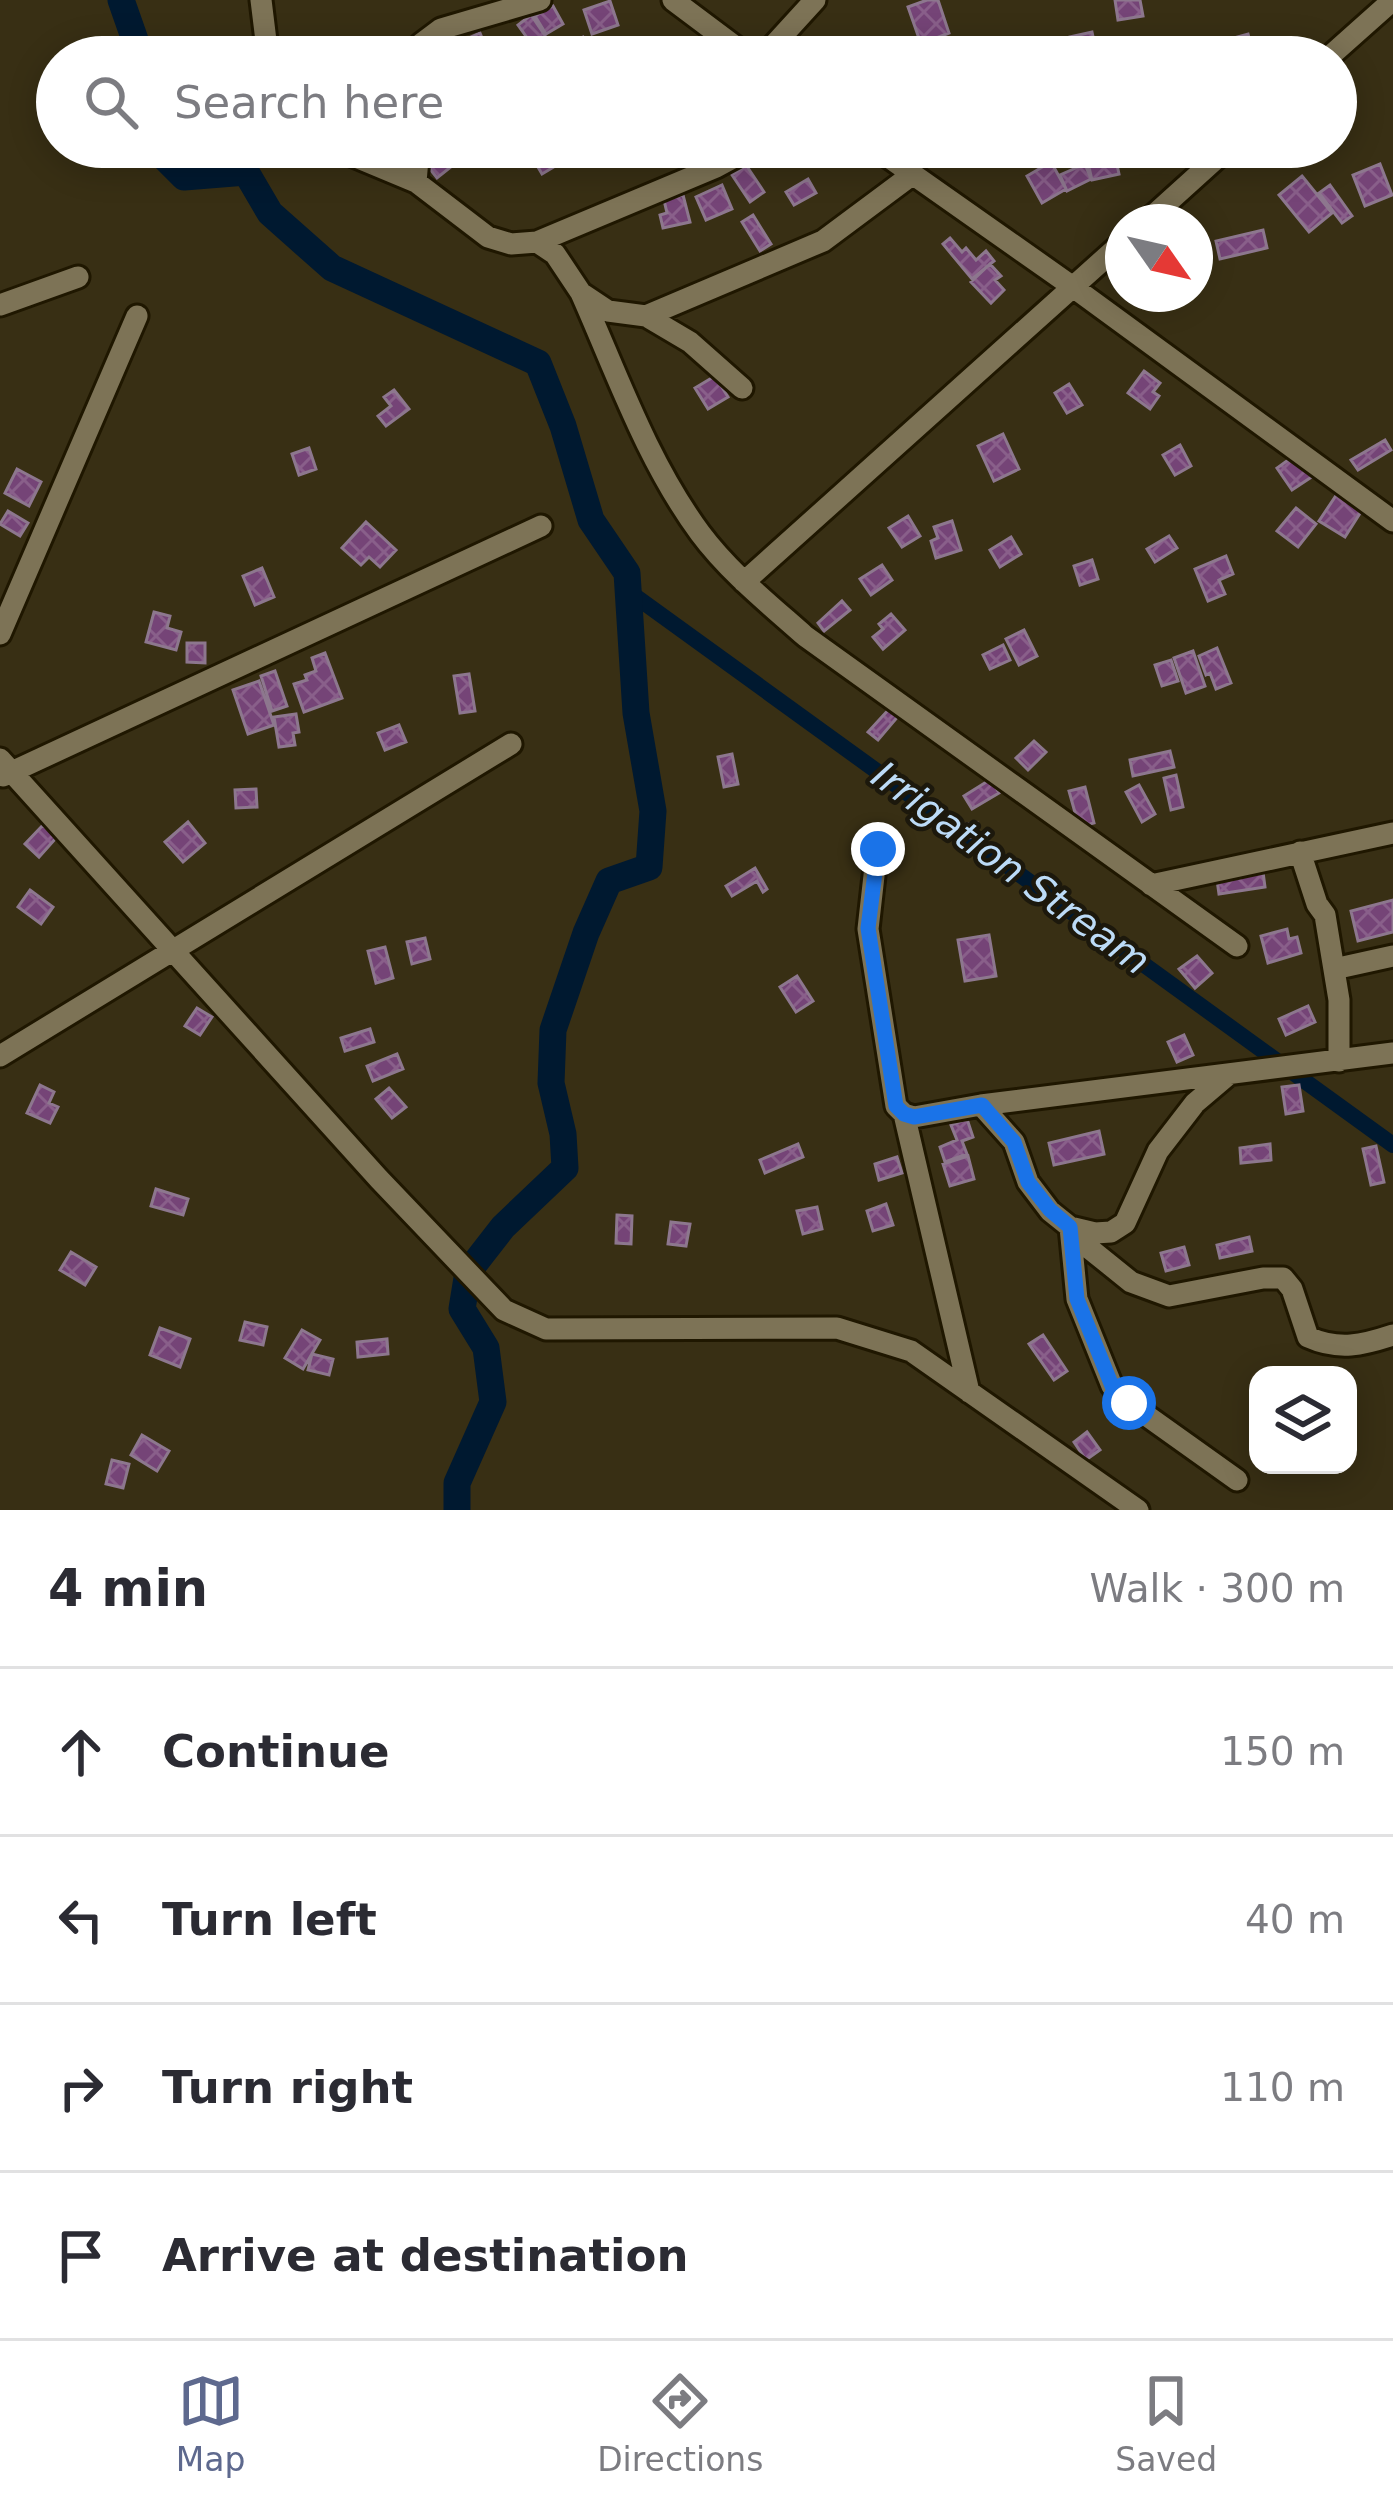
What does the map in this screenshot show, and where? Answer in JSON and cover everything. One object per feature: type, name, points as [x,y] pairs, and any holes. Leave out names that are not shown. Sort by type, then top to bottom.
[{"type":"street","points":[[261,0],[265,36]]},
{"type":"street","points":[[432,36],[441,29],[540,0]]},
{"type":"street","points":[[673,0],[721,36]]},
{"type":"street","points":[[782,36],[815,0]]},
{"type":"street","points":[[1353,36],[1393,0]]},
{"type":"street","points":[[382,168],[416,182],[488,236],[512,244],[537,242],[711,168]]},
{"type":"street","points":[[416,182],[417,168]]},
{"type":"street","points":[[904,168],[1393,521]]},
{"type":"street","points":[[1166,204],[1206,168]]},
{"type":"street","points":[[646,316],[823,241],[913,174]]},
{"type":"street","points":[[537,242],[555,254],[581,293],[660,472],[701,535],[744,582],[805,636],[1237,946]]},
{"type":"street","points":[[744,582],[1105,258]]},
{"type":"street","points":[[0,305],[78,277]]},
{"type":"street","points":[[581,293],[608,310],[646,316],[690,342],[742,388]]},
{"type":"street","points":[[0,634],[137,316]]},
{"type":"street","points":[[541,526],[4,769],[503,1310],[546,1329],[837,1328],[911,1351],[1138,1510]]},
{"type":"street","points":[[0,1056],[511,744]]},
{"type":"street","points":[[1151,885],[1393,833]]},
{"type":"street","points":[[878,849],[868,928],[896,1106],[904,1114],[914,1117],[1393,1053]]},
{"type":"street","points":[[1300,852],[1325,915],[1339,1000],[1339,1061]]},
{"type":"street","points":[[1334,970],[1393,956]]},
{"type":"street","points":[[1070,1227],[1111,1232],[1125,1223],[1158,1151],[1195,1103],[1228,1075]]},
{"type":"street","points":[[982,1105],[1014,1142],[1028,1182],[1050,1210],[1131,1282],[1168,1296],[1282,1278],[1292,1289],[1308,1337],[1324,1344],[1358,1347],[1393,1335]]},
{"type":"street","points":[[904,1114],[969,1392]]},
{"type":"street","points":[[1070,1227],[1077,1299],[1112,1386],[1237,1480]]},
{"type":"building","points":[[938,0],[949,33],[918,36],[908,7]]},
{"type":"building","points":[[1115,0],[1140,0],[1143,16],[1118,20]]},
{"type":"building","points":[[610,1],[618,25],[592,34],[584,10]]},
{"type":"building","points":[[553,6],[563,24],[546,34],[535,16]]},
{"type":"building","points":[[531,15],[545,36],[526,36],[518,25]]},
{"type":"building","points":[[1380,164],[1392,195],[1365,206],[1353,175]]},
{"type":"building","points":[[429,168],[450,168],[437,178]]},
{"type":"building","points":[[748,168],[764,192],[750,202],[732,175]]},
{"type":"building","points":[[1041,168],[1054,168],[1066,189],[1042,203],[1027,176]]},
{"type":"building","points":[[1087,168],[1091,179],[1067,191],[1060,175]]},
{"type":"building","points":[[1089,168],[1118,168],[1119,174],[1092,180]]},
{"type":"building","points":[[1302,176],[1332,213],[1309,232],[1279,195]]},
{"type":"building","points":[[808,179],[816,193],[794,205],[786,192]]},
{"type":"building","points":[[722,185],[732,209],[706,220],[696,197]]},
{"type":"building","points":[[1330,185],[1352,216],[1342,223],[1319,193]]},
{"type":"building","points":[[683,195],[690,222],[663,228],[664,200]]},
{"type":"building","points":[[753,215],[771,244],[760,251],[742,222]]},
{"type":"building","points":[[1263,230],[1267,248],[1220,259],[1216,241]]},
{"type":"building","points":[[950,238],[976,260],[986,251],[994,261],[972,279],[943,244]]},
{"type":"building","points":[[990,264],[1001,276],[995,280],[1004,290],[991,303],[971,282]]},
{"type":"building","points":[[1144,371],[1160,383],[1153,392],[1159,396],[1150,409],[1128,393]]},
{"type":"building","points":[[715,376],[728,397],[708,409],[695,388]]},
{"type":"building","points":[[1069,384],[1082,405],[1067,413],[1055,393]]},
{"type":"building","points":[[394,390],[409,409],[386,426],[378,416],[391,406],[384,397]]},
{"type":"building","points":[[1003,434],[1019,469],[994,481],[978,446]]},
{"type":"building","points":[[1385,440],[1391,450],[1358,470],[1351,460]]},
{"type":"building","points":[[1180,445],[1191,466],[1175,475],[1163,455]]},
{"type":"building","points":[[309,448],[316,469],[299,475],[292,454]]},
{"type":"building","points":[[1298,453],[1313,476],[1292,490],[1277,468]]},
{"type":"building","points":[[17,469],[41,482],[29,506],[5,493]]},
{"type":"building","points":[[1339,491],[1364,507],[1345,537],[1319,521]]},
{"type":"building","points":[[1296,508],[1316,524],[1298,547],[1277,531]]},
{"type":"building","points":[[8,511],[28,523],[20,536],[0,524]]},
{"type":"building","points":[[908,516],[920,536],[902,547],[889,528]]},
{"type":"building","points":[[952,521],[961,550],[936,558],[931,541],[938,538],[934,527]]},
{"type":"building","points":[[366,522],[396,550],[380,567],[369,557],[361,565],[342,548]]},
{"type":"building","points":[[1169,536],[1177,548],[1155,562],[1147,549]]},
{"type":"building","points":[[1011,537],[1021,554],[1000,567],[990,550]]},
{"type":"building","points":[[1226,556],[1233,574],[1219,580],[1225,594],[1208,601],[1195,569]]},
{"type":"building","points":[[1092,560],[1098,579],[1080,585],[1074,566]]},
{"type":"building","points":[[882,565],[892,580],[871,595],[860,579]]},
{"type":"building","points":[[262,568],[274,597],[255,605],[243,576]]},
{"type":"building","points":[[842,601],[850,610],[824,631],[818,623]]},
{"type":"building","points":[[154,612],[170,616],[167,628],[181,632],[176,650],[146,642]]},
{"type":"building","points":[[891,614],[905,630],[883,649],[873,637]]},
{"type":"building","points":[[1024,630],[1037,656],[1019,665],[1006,639]]},
{"type":"building","points":[[187,643],[205,643],[205,663],[187,662]]},
{"type":"building","points":[[1003,645],[1010,660],[990,669],[983,655]]},
{"type":"building","points":[[1217,648],[1231,683],[1216,689],[1199,656]]},
{"type":"building","points":[[1193,651],[1205,686],[1186,693],[1174,658]]},
{"type":"building","points":[[325,653],[342,698],[304,712],[294,684],[316,671],[312,658]]},
{"type":"building","points":[[1171,660],[1178,681],[1162,686],[1155,665]]},
{"type":"building","points":[[275,671],[287,706],[272,711],[261,676]]},
{"type":"building","points":[[469,674],[475,711],[460,713],[454,676]]},
{"type":"building","points":[[259,681],[274,725],[248,734],[233,690]]},
{"type":"building","points":[[891,707],[900,714],[878,740],[868,732]]},
{"type":"building","points":[[296,714],[295,745],[279,747],[274,717]]},
{"type":"building","points":[[399,725],[406,742],[385,750],[378,733]]},
{"type":"building","points":[[1034,741],[1046,752],[1028,770],[1016,758]]},
{"type":"building","points":[[1170,751],[1174,767],[1133,776],[1130,760]]},
{"type":"building","points":[[732,754],[738,784],[724,787],[718,757]]},
{"type":"building","points":[[1176,775],[1183,807],[1171,810],[1164,778]]},
{"type":"building","points":[[991,779],[999,793],[972,809],[964,796]]},
{"type":"building","points":[[1139,785],[1155,814],[1142,822],[1126,792]]},
{"type":"building","points":[[1085,787],[1094,823],[1079,827],[1069,791]]},
{"type":"building","points":[[256,789],[257,807],[236,808],[235,790]]},
{"type":"building","points":[[188,822],[205,843],[183,862],[165,842]]},
{"type":"building","points":[[977,823],[978,837],[951,839],[950,826]]},
{"type":"building","points":[[43,825],[57,837],[39,857],[25,844]]},
{"type":"building","points":[[755,868],[767,889],[763,892],[757,881],[732,896],[726,886]]},
{"type":"building","points":[[1263,872],[1265,887],[1219,894],[1217,880]]},
{"type":"building","points":[[30,890],[53,907],[41,924],[18,907]]},
{"type":"building","points":[[1393,900],[1393,932],[1358,941],[1351,911]]},
{"type":"building","points":[[1287,929],[1289,939],[1297,937],[1301,953],[1268,963],[1261,936]]},
{"type":"building","points":[[989,935],[996,976],[965,981],[958,940]]},
{"type":"building","points":[[425,938],[430,959],[412,964],[407,942]]},
{"type":"building","points":[[385,947],[393,978],[376,983],[368,951]]},
{"type":"building","points":[[1197,956],[1212,973],[1195,988],[1179,969]]},
{"type":"building","points":[[797,976],[813,1001],[796,1012],[780,987]]},
{"type":"building","points":[[1308,1006],[1315,1022],[1286,1035],[1279,1019]]},
{"type":"building","points":[[197,1008],[212,1017],[200,1035],[185,1026]]},
{"type":"building","points":[[370,1029],[374,1042],[345,1051],[341,1038]]},
{"type":"building","points":[[1184,1035],[1193,1055],[1177,1062],[1168,1042]]},
{"type":"building","points":[[397,1054],[403,1069],[373,1081],[367,1066]]},
{"type":"building","points":[[40,1085],[54,1092],[49,1103],[58,1107],[50,1123],[27,1113]]},
{"type":"building","points":[[1299,1085],[1303,1111],[1286,1114],[1282,1087]]},
{"type":"building","points":[[389,1088],[406,1107],[392,1118],[376,1099]]},
{"type":"building","points":[[967,1119],[973,1137],[962,1141],[967,1154],[945,1162],[940,1147],[957,1140],[951,1125]]},
{"type":"building","points":[[1099,1131],[1104,1154],[1054,1165],[1049,1143]]},
{"type":"building","points":[[798,1144],[803,1157],[765,1173],[760,1160]]},
{"type":"building","points":[[1270,1144],[1271,1160],[1241,1163],[1240,1148]]},
{"type":"building","points":[[1376,1146],[1384,1182],[1371,1185],[1363,1149]]},
{"type":"building","points":[[968,1156],[974,1179],[950,1186],[943,1164]]},
{"type":"building","points":[[897,1157],[902,1173],[879,1180],[875,1164]]},
{"type":"building","points":[[156,1189],[188,1199],[183,1215],[151,1206]]},
{"type":"building","points":[[886,1204],[893,1225],[873,1231],[867,1211]]},
{"type":"building","points":[[817,1207],[822,1229],[803,1234],[797,1211]]},
{"type":"building","points":[[617,1215],[632,1216],[631,1244],[616,1243]]},
{"type":"building","points":[[671,1222],[690,1224],[686,1246],[668,1244]]},
{"type":"building","points":[[1249,1237],[1252,1251],[1220,1258],[1217,1245]]},
{"type":"building","points":[[1184,1247],[1189,1265],[1166,1271],[1161,1253]]},
{"type":"building","points":[[71,1252],[96,1267],[85,1285],[60,1270]]},
{"type":"building","points":[[245,1322],[267,1327],[263,1345],[240,1340]]},
{"type":"building","points":[[160,1328],[190,1339],[180,1367],[150,1355]]},
{"type":"building","points":[[302,1330],[320,1340],[303,1369],[285,1358]]},
{"type":"building","points":[[1043,1335],[1067,1371],[1054,1380],[1029,1344]]},
{"type":"building","points":[[387,1339],[388,1354],[358,1357],[357,1342]]},
{"type":"building","points":[[312,1354],[333,1359],[329,1375],[308,1370]]},
{"type":"building","points":[[1087,1432],[1100,1450],[1086,1460],[1074,1442]]},
{"type":"building","points":[[142,1435],[169,1451],[157,1471],[131,1455]]},
{"type":"building","points":[[112,1460],[129,1464],[123,1488],[106,1484]]},
{"type":"waterway","points":[[121,0],[134,36]]},
{"type":"waterway","points":[[175,168],[184,177],[246,172],[270,213],[332,268],[538,363],[591,520],[627,573],[636,713],[653,811],[649,867],[609,881],[553,1030],[551,1083],[565,1168],[503,1227],[468,1272],[462,1309],[486,1348],[493,1402],[457,1483],[457,1510]]},
{"type":"waterway","name":"Irrigation Stream","points":[[628,591],[1393,1145]]},
{"type":"route","points":[[878,849],[868,928],[896,1106],[914,1117],[982,1105],[1014,1142],[1028,1182],[1070,1227],[1077,1299],[1112,1386],[1129,1403]]}]
